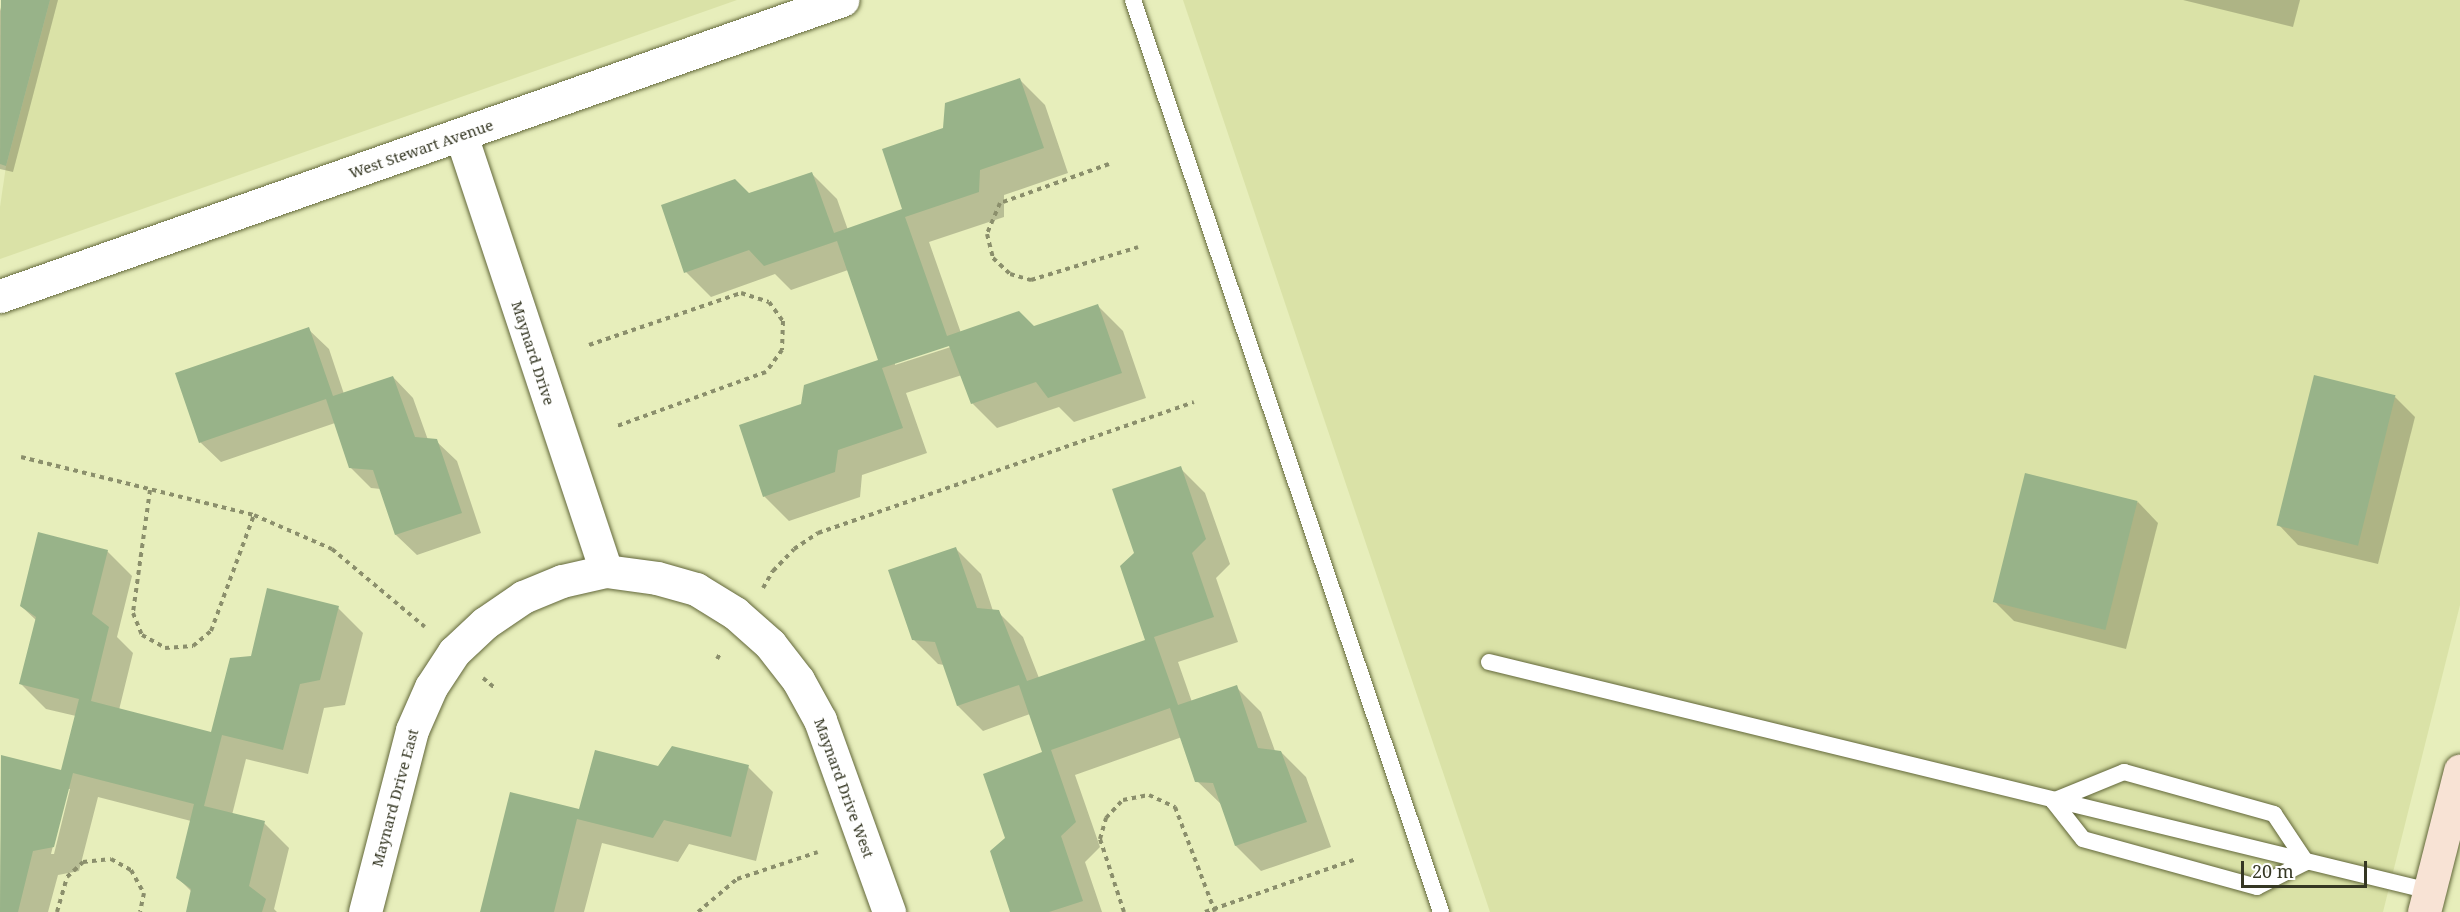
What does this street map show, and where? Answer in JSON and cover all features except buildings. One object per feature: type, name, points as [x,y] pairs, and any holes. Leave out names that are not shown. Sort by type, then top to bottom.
[{"type":"street","name":"West Stewart Avenue","points":[[0,296],[842,0]]},
{"type":"street","name":"Maynard Drive","points":[[461,135],[606,571]]},
{"type":"street","name":"Maynard Drive West","points":[[606,571],[657,578],[696,590],[743,620],[770,644],[798,680],[820,720],[889,912]]},
{"type":"street","name":"Maynard Drive East","points":[[365,912],[412,730],[431,687],[454,652],[485,623],[523,597],[562,581],[606,571]]},
{"type":"street","points":[[2427,901],[2460,771]]},
{"type":"lane","points":[[1133,0],[1441,912]]},
{"type":"lane","points":[[1490,662],[2306,862],[2427,901]]},
{"type":"lane","points":[[2053,801],[2124,772],[2274,814],[2306,862]]},
{"type":"lane","points":[[2053,801],[2083,839],[2257,886],[2306,862]]},
{"type":"path","points":[[1109,164],[1000,203],[987,234],[993,258],[1010,274],[1031,280],[1138,247]]},
{"type":"path","points":[[588,345],[741,292],[769,302],[783,321],[782,350],[766,372],[617,426]]},
{"type":"path","points":[[717,659],[773,571],[794,549],[818,533],[1194,402]]},
{"type":"path","points":[[21,457],[254,514],[332,549],[417,619]]},
{"type":"path","points":[[150,489],[133,613],[142,635],[165,648],[193,646],[210,631],[254,514]]},
{"type":"path","points":[[1125,912],[1100,839],[1106,818],[1123,800],[1149,795],[1175,807],[1214,910]]},
{"type":"path","points":[[698,912],[737,879],[819,852]]},
{"type":"path","points":[[57,912],[67,877],[83,862],[111,858],[130,870],[144,893],[140,912]]},
{"type":"path","points":[[1205,912],[1356,859]]},
{"type":"shaded area","points":[[50,0],[737,0],[0,259],[0,207],[6,166]]},
{"type":"shaded area","points":[[1183,0],[2460,0],[2460,605],[2383,912],[1490,912]]}]
